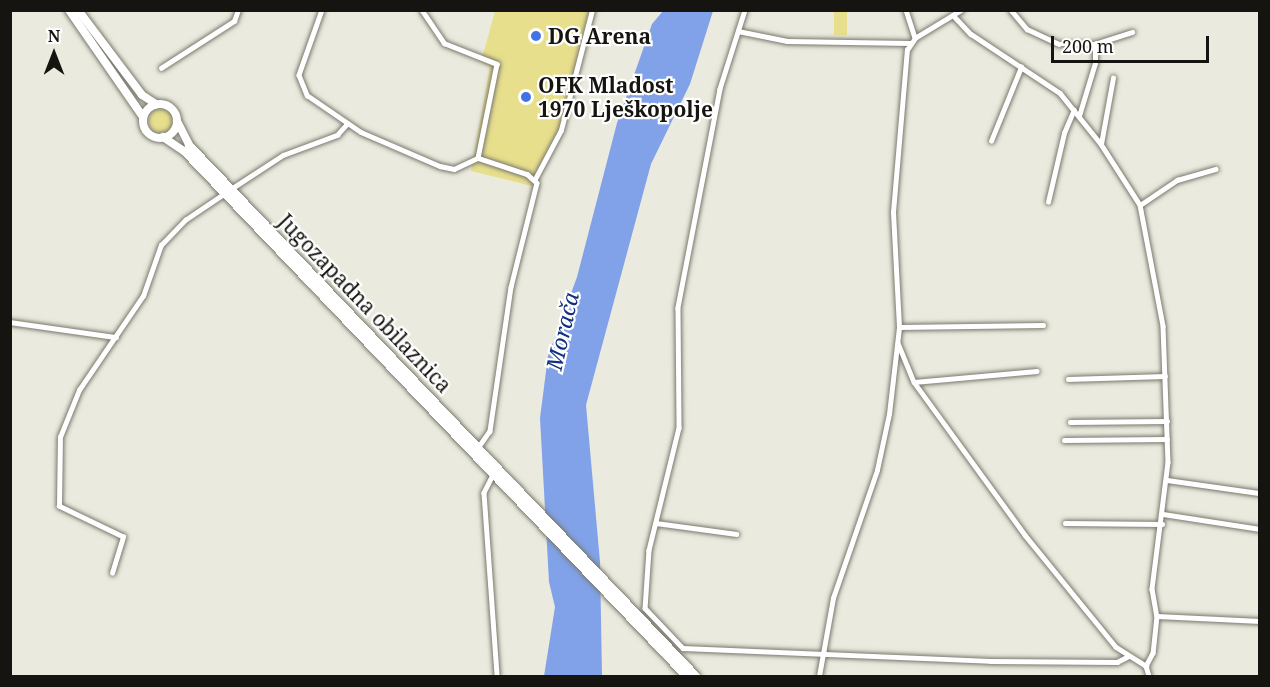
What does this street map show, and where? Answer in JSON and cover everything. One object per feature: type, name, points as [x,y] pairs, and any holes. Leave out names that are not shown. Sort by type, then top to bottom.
[{"type":"main road","points":[[69,10],[144,117],[147,132],[163,137],[173,132],[177,122],[172,109],[156,104],[142,95],[78,10]]},
{"type":"main road","points":[[144,117],[156,104]]},
{"type":"main road","name":"Jugozapadna obilaznica","points":[[177,122],[189,145],[228,191],[493,475],[531,509]]},
{"type":"main road","name":"Jugozapadna obilaznica","points":[[163,137],[184,151],[228,191],[478,448],[531,509]]},
{"type":"main road","points":[[531,509],[686,676]]},
{"type":"main road","points":[[614,596],[696,676]]},
{"type":"street","points":[[161,68],[234,21],[238,10]]},
{"type":"street","points":[[322,10],[299,80],[308,95],[347,124],[440,166],[454,169],[478,158],[535,179]]},
{"type":"street","points":[[422,10],[444,43],[497,64],[478,158]]},
{"type":"street","points":[[478,448],[490,432],[511,287],[536,193],[535,179],[561,130],[592,10]]},
{"type":"street","points":[[745,10],[720,89],[677,316],[679,428],[656,524],[643,603],[678,645],[1004,661],[1117,662],[1127,657]]},
{"type":"street","points":[[906,10],[915,38]]},
{"type":"street","points":[[819,676],[833,598],[881,459],[898,342],[893,212],[910,43],[961,10]]},
{"type":"street","points":[[1011,10],[1024,26],[1051,43],[1095,44],[1132,32]]},
{"type":"street","points":[[954,13],[964,28],[1052,86],[1101,144],[1140,205],[1162,319],[1167,421],[1167,480],[1152,589],[1157,616],[1153,655],[1146,666]]},
{"type":"street","points":[[738,30],[787,41],[910,43]]},
{"type":"street","points":[[1079,116],[1095,63],[1095,44]]},
{"type":"street","points":[[992,141],[1021,67]]},
{"type":"street","points":[[1101,144],[1113,78]]},
{"type":"street","points":[[1048,202],[1064,133],[1074,110]]},
{"type":"street","points":[[111,573],[123,537],[61,509],[58,501],[60,437],[79,390],[143,296],[161,244],[185,220],[283,155],[337,135],[347,124]]},
{"type":"street","points":[[1140,205],[1177,180],[1215,169]]},
{"type":"street","points":[[10,322],[116,337]]},
{"type":"street","points":[[899,327],[1043,325]]},
{"type":"street","points":[[898,342],[914,382],[1025,535],[1127,657],[1146,666],[1149,676]]},
{"type":"street","points":[[914,382],[1037,371]]},
{"type":"street","points":[[1068,379],[1165,376]]},
{"type":"street","points":[[1070,422],[1167,421]]},
{"type":"street","points":[[1064,440],[1167,438]]},
{"type":"street","points":[[493,475],[484,493],[497,676]]},
{"type":"street","points":[[1167,480],[1260,493]]},
{"type":"street","points":[[1163,514],[1260,529]]},
{"type":"street","points":[[1065,523],[1162,524]]},
{"type":"street","points":[[656,524],[736,534]]},
{"type":"street","points":[[1157,616],[1260,621]]},
{"type":"shaded area","name":"OFK Mladost 1970 Lješkopolje","points":[[495,11],[589,11],[560,128],[532,186],[471,171],[490,67],[481,62]]},
{"type":"shaded area","points":[[834,11],[847,11],[847,35],[834,35]]},
{"type":"shaded area","points":[[161,109],[170,112],[173,121],[170,130],[161,133],[152,130],[149,121],[152,112]]},
{"type":"water","name":"Morača","points":[[663,11],[713,11],[690,84],[651,164],[586,405],[600,562],[602,676],[544,676],[555,607],[549,582],[540,418],[548,356],[577,277],[617,123],[652,24]]},
{"type":"place","name":"DG Arena","points":[[536,36]]},
{"type":"place","name":"OFK Mladost 1970 Lješkopolje","points":[[526,97]]}]
